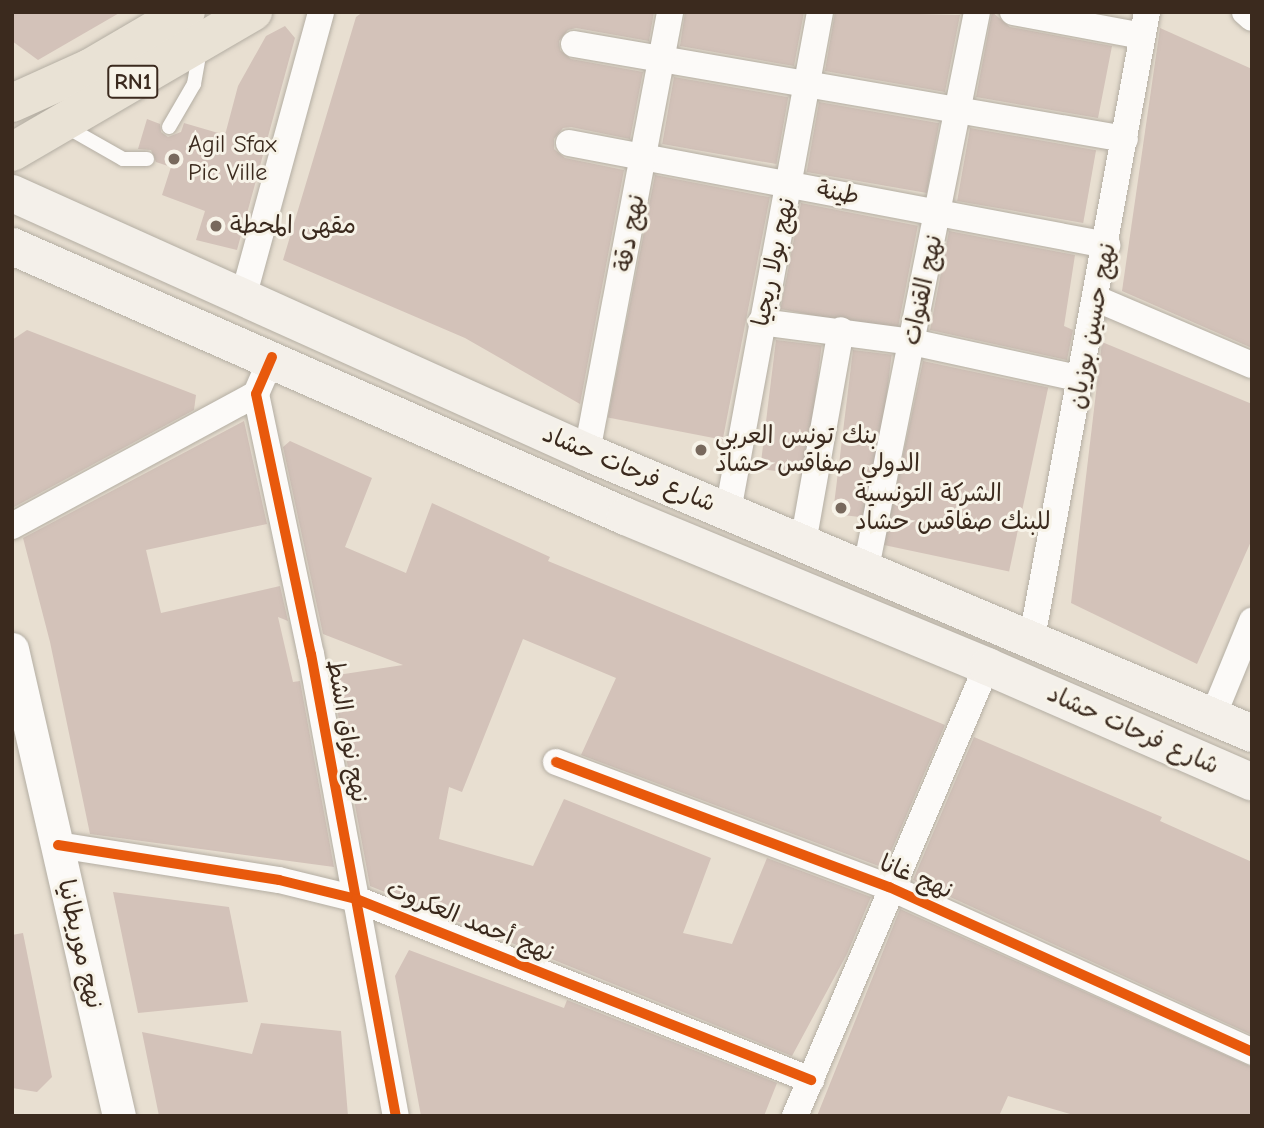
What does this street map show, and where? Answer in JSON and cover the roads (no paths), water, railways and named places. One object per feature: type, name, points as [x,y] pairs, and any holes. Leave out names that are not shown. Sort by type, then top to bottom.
[{"type":"main road","name":"RN1","points":[[12,103],[90,68],[193,28],[253,12]]},
{"type":"main road","name":"RN1","points":[[12,152],[60,123],[193,28]]},
{"type":"main road","name":"شارع فرحات حشاد","points":[[12,193],[244,294],[587,452],[1252,733]]},
{"type":"main road","name":"شارع فرحات حشاد","points":[[12,246],[272,357],[625,516],[988,666],[1252,782]]},
{"type":"street","points":[[244,294],[321,12]]},
{"type":"street","name":"نهج دقة","points":[[587,452],[670,12]]},
{"type":"street","name":"نهج بولا ريجيا","points":[[728,511],[820,12]]},
{"type":"street","name":"نهج القنوات","points":[[866,568],[977,12]]},
{"type":"street","points":[[1013,12],[1144,24]]},
{"type":"street","points":[[1245,12],[1252,18]]},
{"type":"street","name":"نهج حسين بوزيان","points":[[1032,638],[1107,245],[1144,24]]},
{"type":"street","points":[[574,44],[807,85],[960,107],[1125,139]]},
{"type":"street","name":"طينة","points":[[569,143],[1107,245]]},
{"type":"street","points":[[1097,299],[1252,365]]},
{"type":"street","points":[[761,322],[841,330],[912,342],[1082,379]]},
{"type":"street","points":[[803,542],[841,330]]},
{"type":"street","points":[[12,526],[256,394],[272,357]]},
{"type":"street","name":"نهج نواق الشط","points":[[256,394],[311,654],[396,1116]]},
{"type":"street","points":[[1213,716],[1252,621]]},
{"type":"street","name":"نهج موريطانيا","points":[[12,649],[119,1116]]},
{"type":"street","points":[[795,1116],[889,887],[988,666]]},
{"type":"street","name":"نهج غانا","points":[[556,762],[889,887],[1252,1052]]},
{"type":"street","name":"نهج أحمد العكروت","points":[[58,845],[279,880],[356,899],[811,1080]]},
{"type":"lane","points":[[169,127],[194,83],[193,28]]},
{"type":"lane","points":[[60,123],[123,159],[146,159]]},
{"type":"place","name":"Agil Sfax Pic Ville","points":[[174,159]]},
{"type":"place","name":"مقهى المحطة","points":[[216,226]]},
{"type":"place","name":"بنك تونس العربي الدولي صفاقس حشاد","points":[[701,450]]},
{"type":"place","name":"الشركة التونسية للبنك صفاقس حشاد","points":[[841,508]]}]
